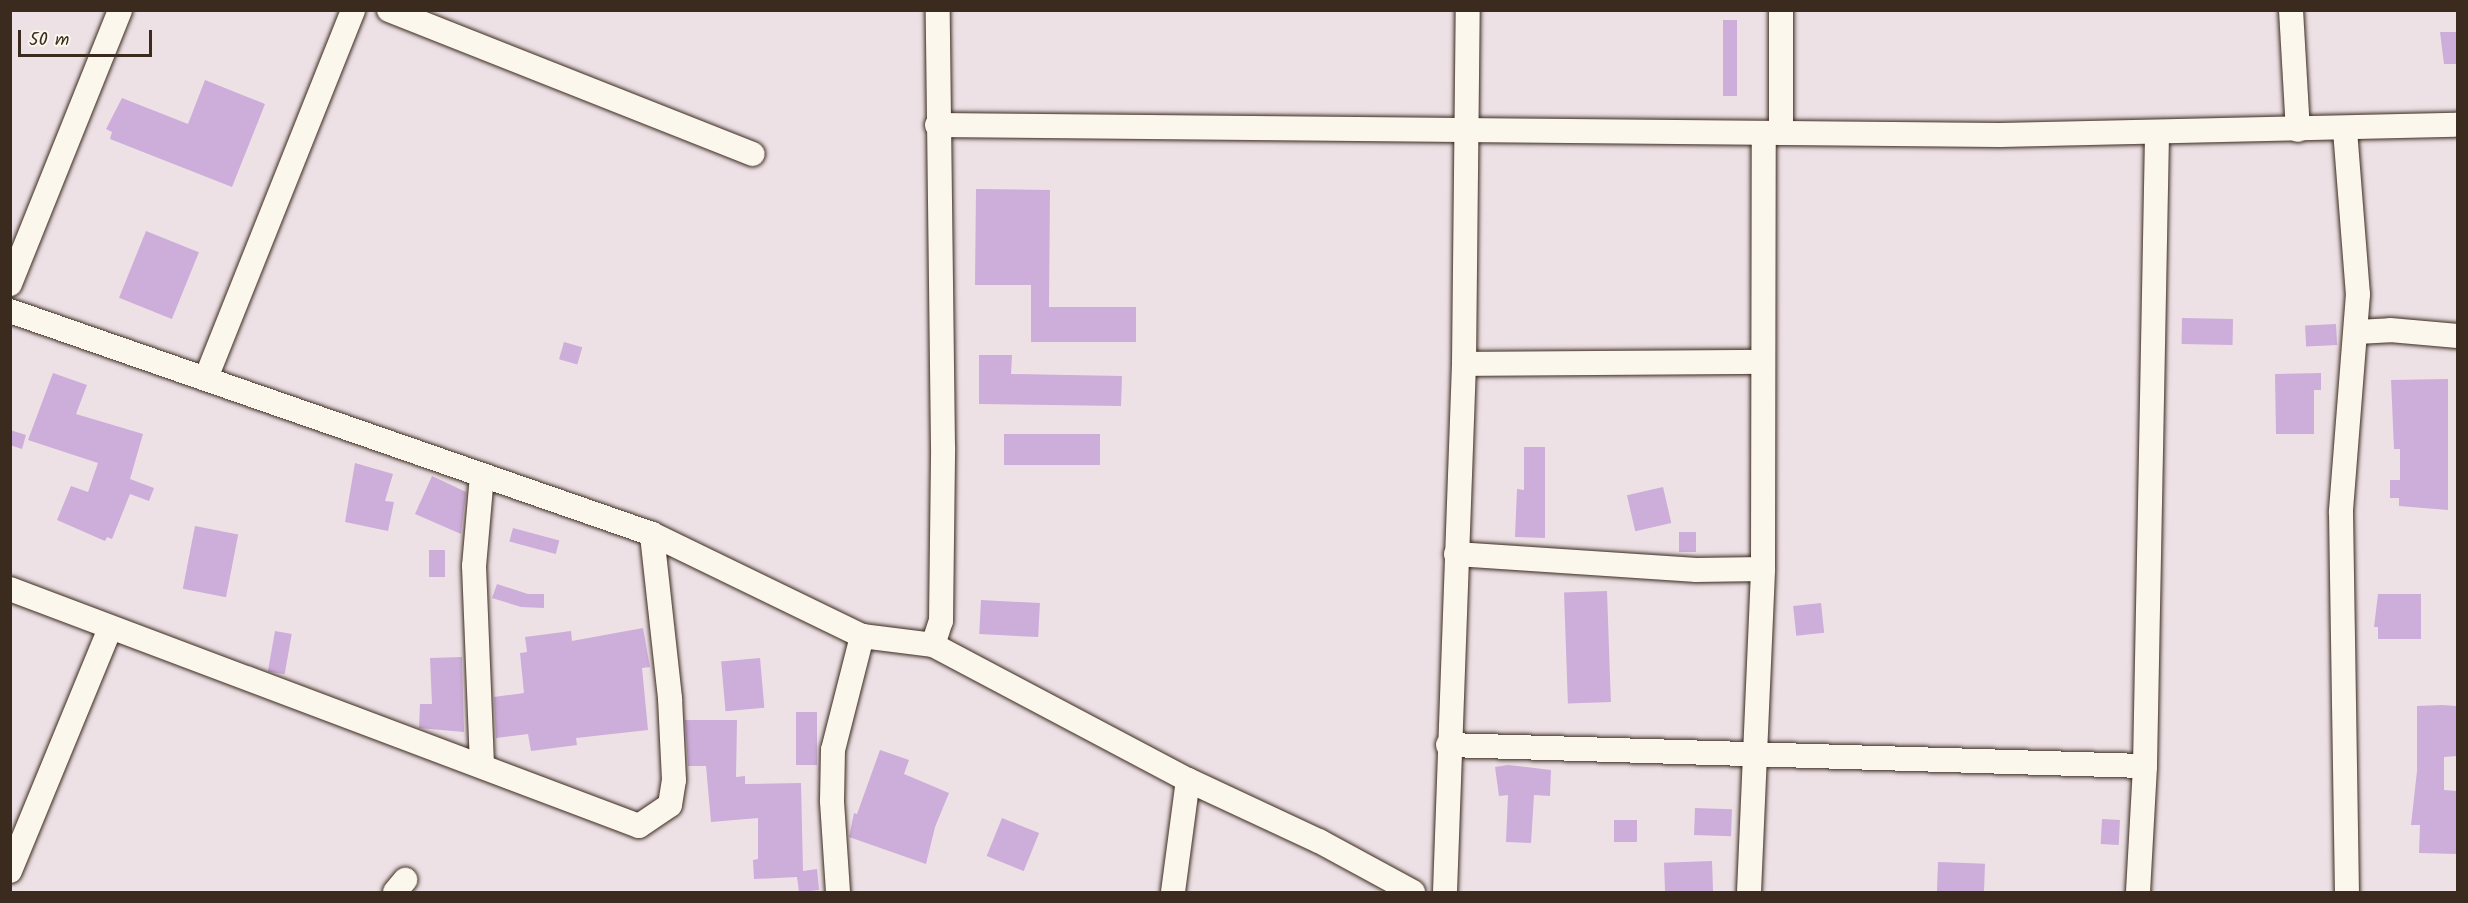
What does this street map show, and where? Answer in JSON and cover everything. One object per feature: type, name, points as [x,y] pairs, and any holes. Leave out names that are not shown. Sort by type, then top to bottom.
[{"type":"street","points":[[10,284],[120,10]]},
{"type":"street","points":[[206,378],[353,10]]},
{"type":"street","points":[[389,10],[753,154]]},
{"type":"street","points":[[933,645],[941,621],[938,10]]},
{"type":"street","points":[[1445,892],[1448,745],[1464,364],[1468,10]]},
{"type":"street","points":[[1749,892],[1763,569],[1763,362],[1781,10]]},
{"type":"street","points":[[2291,10],[2298,130]]},
{"type":"street","points":[[937,125],[1773,133],[2157,133],[2345,130],[2457,125]]},
{"type":"street","points":[[2345,130],[2358,294],[2357,332],[2341,512],[2347,892]]},
{"type":"street","points":[[2138,892],[2145,766],[2157,133]]},
{"type":"street","points":[[10,311],[652,534],[862,636],[933,645],[1188,780],[1319,840],[1386,886],[1413,892]]},
{"type":"street","points":[[2357,332],[2390,330],[2457,336]]},
{"type":"street","points":[[1464,364],[1763,362]]},
{"type":"street","points":[[482,474],[474,566],[482,765]]},
{"type":"street","points":[[10,589],[639,826],[670,805],[674,780],[670,698],[652,534]]},
{"type":"street","points":[[1456,554],[1696,570],[1763,569]]},
{"type":"street","points":[[10,871],[110,628]]},
{"type":"street","points":[[838,892],[832,801],[833,750],[862,636]]},
{"type":"street","points":[[1448,745],[2145,766]]},
{"type":"street","points":[[1173,892],[1188,780]]},
{"type":"building","points":[[1723,20],[1737,20],[1737,96],[1723,96]]},
{"type":"building","points":[[2440,32],[2457,32],[2457,64],[2444,64]]},
{"type":"building","points":[[205,80],[265,104],[232,187],[110,139],[112,132],[106,129],[122,98],[188,124]]},
{"type":"building","points":[[976,189],[1050,190],[1049,307],[1136,307],[1136,342],[1031,342],[1031,285],[975,285]]},
{"type":"building","points":[[146,231],[199,252],[172,319],[119,298]]},
{"type":"building","points":[[2182,318],[2233,319],[2233,345],[2182,344]]},
{"type":"building","points":[[2336,324],[2337,345],[2306,347],[2305,326]]},
{"type":"building","points":[[564,342],[582,347],[577,365],[559,359]]},
{"type":"building","points":[[979,355],[1012,355],[1011,374],[1122,376],[1121,406],[979,404]]},
{"type":"building","points":[[53,373],[87,385],[76,414],[143,434],[130,479],[154,488],[149,501],[130,494],[112,539],[107,537],[105,541],[57,520],[71,486],[88,492],[98,463],[28,440]]},
{"type":"building","points":[[2321,373],[2321,390],[2314,390],[2314,434],[2276,434],[2275,374]]},
{"type":"building","points":[[2448,379],[2448,510],[2399,506],[2399,498],[2390,498],[2390,480],[2400,480],[2400,449],[2394,449],[2391,380]]},
{"type":"building","points":[[10,430],[26,435],[22,449],[10,445]]},
{"type":"building","points":[[1004,434],[1100,434],[1100,465],[1004,465]]},
{"type":"building","points":[[1524,447],[1545,447],[1545,538],[1515,537],[1517,489],[1524,490]]},
{"type":"building","points":[[355,463],[393,474],[385,501],[394,502],[388,531],[345,522]]},
{"type":"building","points":[[432,476],[466,492],[461,534],[415,514]]},
{"type":"building","points":[[1663,487],[1671,523],[1635,531],[1627,495]]},
{"type":"building","points":[[195,526],[238,534],[226,597],[183,589]]},
{"type":"building","points":[[513,528],[559,540],[556,554],[509,542]]},
{"type":"building","points":[[1679,532],[1696,532],[1696,552],[1679,552]]},
{"type":"building","points":[[429,550],[445,550],[445,577],[429,577]]},
{"type":"building","points":[[497,584],[528,594],[544,594],[544,608],[521,607],[492,598]]},
{"type":"building","points":[[1607,591],[1611,702],[1568,703],[1564,593]]},
{"type":"building","points":[[2378,594],[2421,594],[2421,639],[2378,639],[2378,627],[2374,627]]},
{"type":"building","points":[[981,600],[1040,603],[1038,637],[979,634]]},
{"type":"building","points":[[1821,603],[1824,633],[1796,636],[1793,606]]},
{"type":"building","points":[[643,628],[650,667],[642,668],[648,730],[576,738],[577,745],[531,751],[528,734],[496,738],[494,697],[524,693],[520,653],[527,652],[525,637],[571,631],[572,641]]},
{"type":"building","points":[[275,631],[292,634],[285,674],[268,671]]},
{"type":"building","points":[[462,657],[464,732],[419,728],[420,704],[432,704],[430,658]]},
{"type":"building","points":[[760,658],[764,708],[726,711],[721,661]]},
{"type":"building","points":[[2417,706],[2457,706],[2457,756],[2444,757],[2444,790],[2457,791],[2457,854],[2419,853],[2420,825],[2411,825],[2417,771]]},
{"type":"building","points":[[796,712],[817,712],[817,765],[796,765]]},
{"type":"building","points":[[685,720],[737,720],[736,777],[745,776],[745,784],[801,783],[803,871],[817,869],[819,890],[799,892],[797,877],[754,879],[753,860],[758,859],[758,818],[711,822],[706,766],[688,766]]},
{"type":"building","points":[[880,750],[909,760],[904,774],[949,793],[935,827],[926,864],[849,837],[854,813],[857,814]]},
{"type":"building","points":[[1508,765],[1551,770],[1550,796],[1534,795],[1531,843],[1506,842],[1508,795],[1499,796],[1495,767]]},
{"type":"building","points":[[1695,808],[1732,809],[1731,836],[1694,835]]},
{"type":"building","points":[[1002,818],[1039,833],[1024,871],[987,856]]},
{"type":"building","points":[[2102,819],[2120,820],[2119,845],[2101,844]]},
{"type":"building","points":[[1614,820],[1637,820],[1637,842],[1614,842]]},
{"type":"building","points":[[1712,861],[1713,892],[1665,892],[1664,863]]},
{"type":"building","points":[[1938,862],[1985,864],[1984,892],[1937,892]]}]
